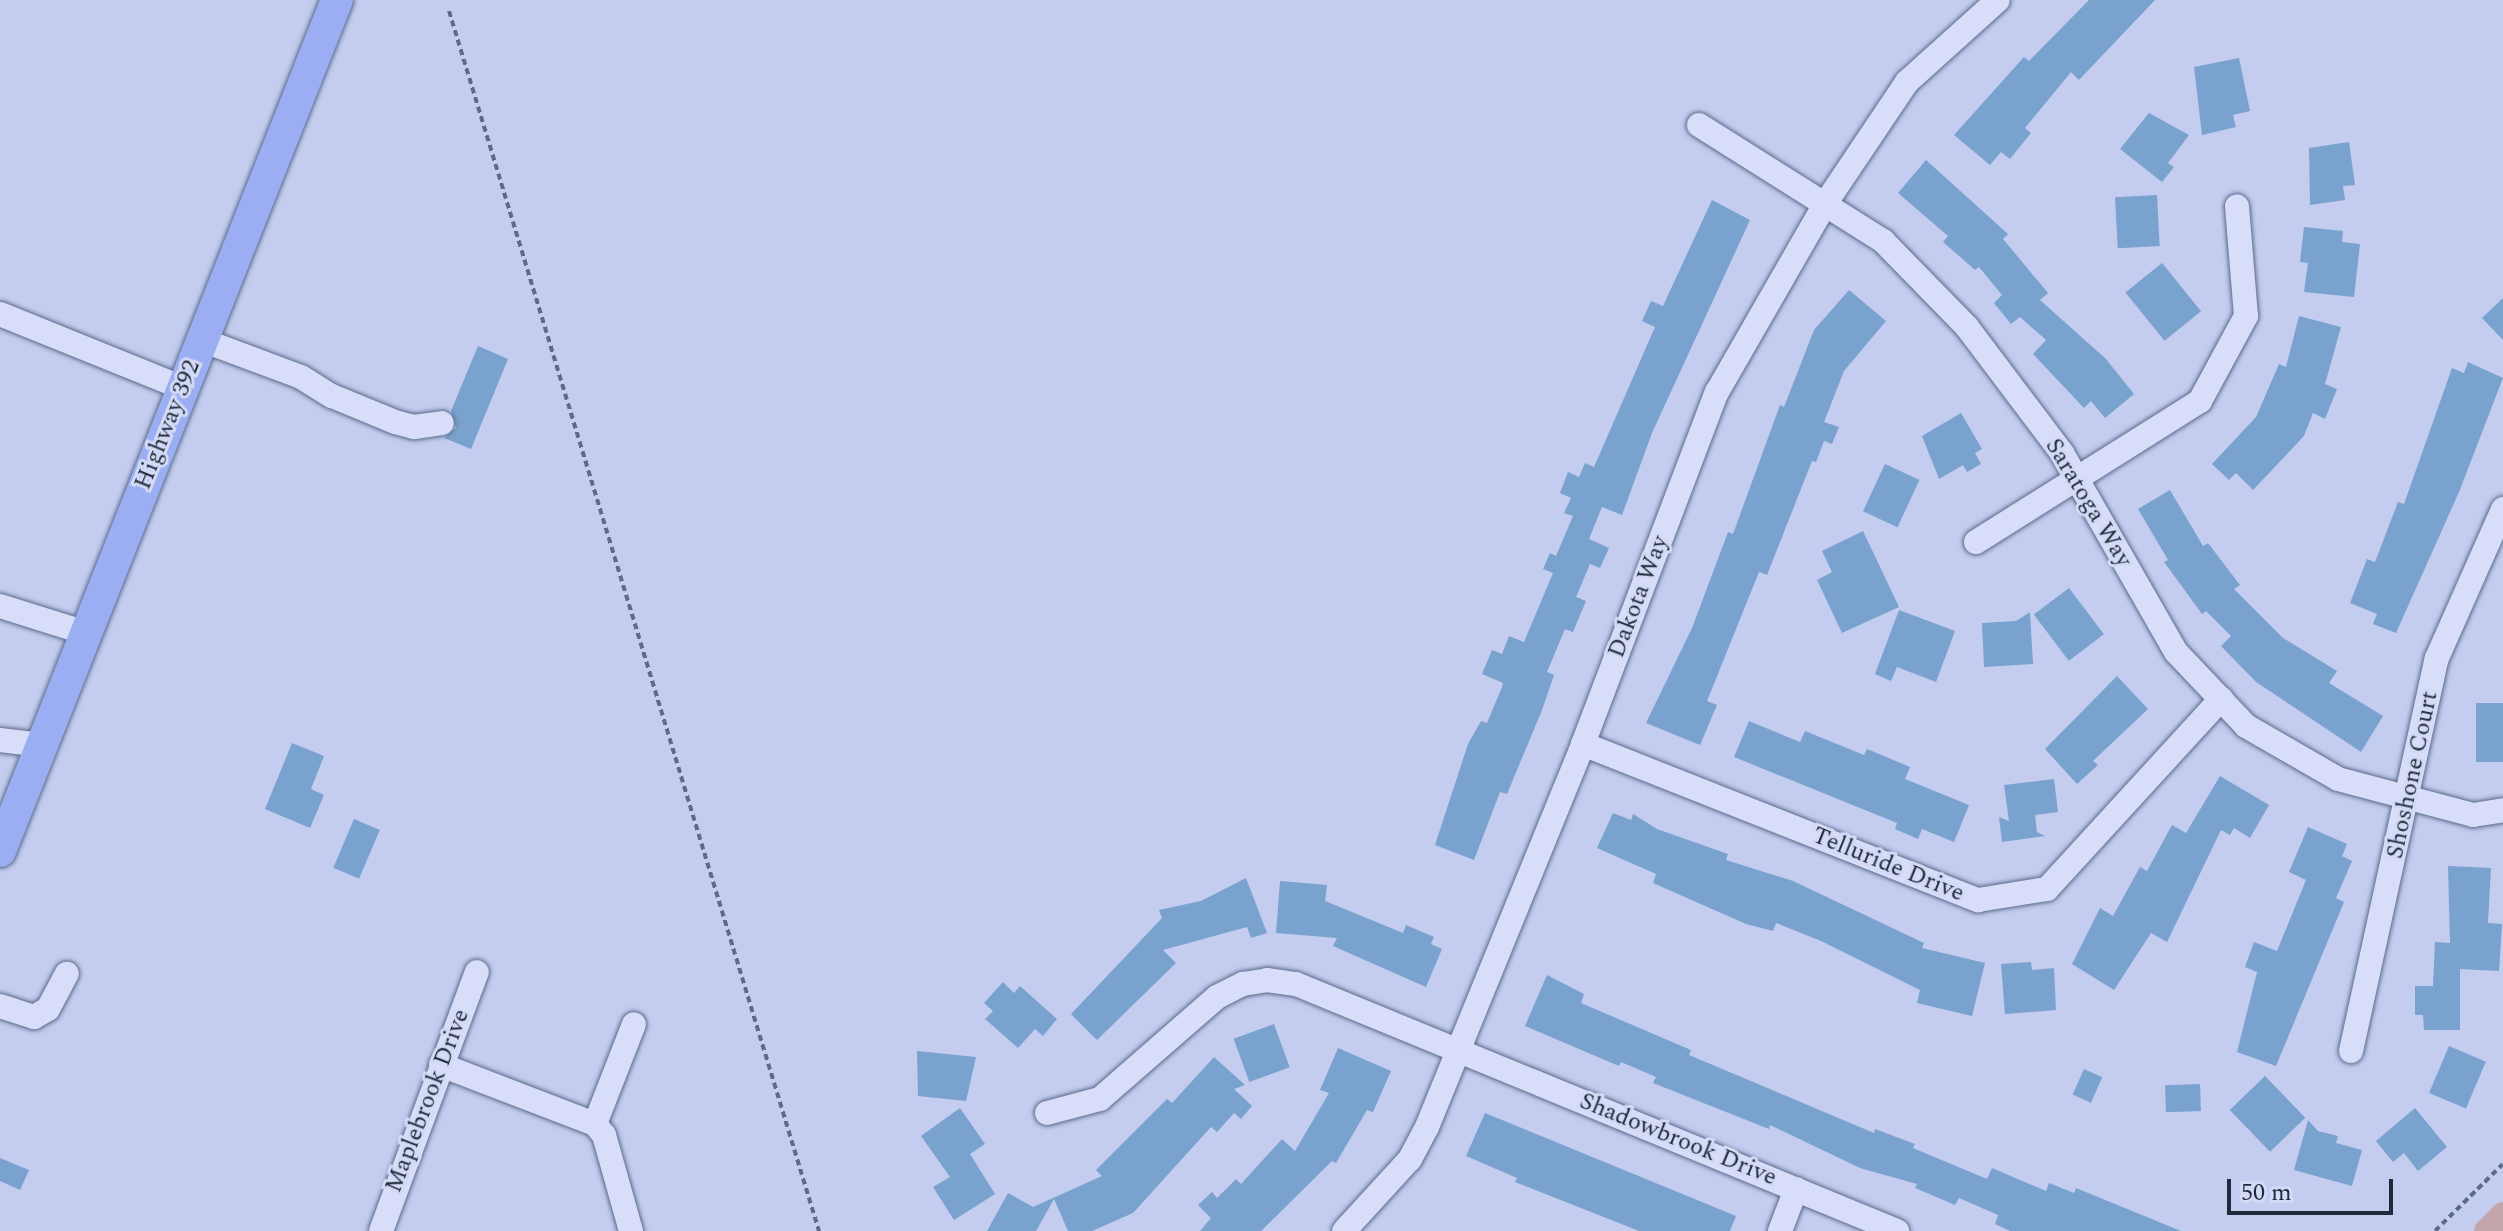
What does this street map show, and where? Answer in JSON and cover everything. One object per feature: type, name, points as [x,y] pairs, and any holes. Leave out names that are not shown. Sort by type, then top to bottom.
[{"type":"main road","name":"Highway 392","points":[[0,851],[337,0]]},
{"type":"street","name":"Dakota Way","points":[[1344,1231],[1410,1159],[1460,1050],[1583,744],[1717,392],[1825,204],[1907,82],[1998,0]]},
{"type":"street","name":"Saratoga Way","points":[[1699,125],[1883,241],[1967,327],[2078,480],[2176,652],[2246,726],[2338,779],[2473,815],[2503,810]]},
{"type":"street","points":[[1976,542],[2200,401],[2246,316],[2237,206]]},
{"type":"street","points":[[0,314],[183,388]]},
{"type":"street","points":[[202,340],[301,377],[332,396],[395,422],[414,427],[442,423]]},
{"type":"street","name":"Shoshone Court","points":[[2351,1051],[2410,798],[2437,658],[2503,509]]},
{"type":"street","points":[[0,606],[86,633]]},
{"type":"street","name":"Telluride Drive","points":[[1583,744],[1978,900],[2047,889],[2221,699]]},
{"type":"street","points":[[0,740],[42,745]]},
{"type":"street","name":"Maplebrook Drive","points":[[381,1231],[477,972]]},
{"type":"street","points":[[0,1006],[34,1017],[48,1009],[67,974]]},
{"type":"street","name":"Shadowbrook Drive","points":[[1047,1113],[1100,1099],[1217,997],[1243,984],[1267,980],[1296,984],[1897,1231]]},
{"type":"street","points":[[595,1124],[634,1024]]},
{"type":"street","points":[[441,1065],[595,1124],[604,1135],[631,1231]]},
{"type":"street","points":[[1780,1231],[1796,1189]]},
{"type":"path","points":[[449,11],[819,1231]]},
{"type":"path","points":[[2435,1231],[2503,1164]]},
{"type":"building","points":[[2089,0],[2155,0],[2079,80],[2071,72],[2025,128],[2031,133],[2010,159],[2001,152],[1990,165],[1954,135],[2024,57],[2029,61]]},
{"type":"building","points":[[2239,58],[2250,111],[2233,115],[2236,127],[2202,135],[2194,67]]},
{"type":"building","points":[[2149,113],[2189,135],[2168,163],[2174,167],[2162,182],[2120,149]]},
{"type":"building","points":[[2349,142],[2355,185],[2343,186],[2345,200],[2310,205],[2309,148]]},
{"type":"building","points":[[1926,160],[2008,234],[2003,239],[2048,293],[2040,300],[2106,359],[2134,394],[2105,418],[2091,401],[2084,408],[2033,354],[2046,340],[2020,317],[2011,324],[1994,303],[2002,295],[1979,267],[1975,270],[1943,242],[1948,236],[1898,193]]},
{"type":"building","points":[[2157,195],[2160,246],[2118,248],[2115,197]]},
{"type":"building","points":[[1712,200],[1750,220],[1652,433],[1622,515],[1602,507],[1589,539],[1609,548],[1600,568],[1590,564],[1576,597],[1586,601],[1573,632],[1565,629],[1547,672],[1554,675],[1507,794],[1500,792],[1474,860],[1435,845],[1468,744],[1481,721],[1487,723],[1502,687],[1503,683],[1482,674],[1492,650],[1502,654],[1509,636],[1524,642],[1553,573],[1543,569],[1550,553],[1556,556],[1573,516],[1564,513],[1571,498],[1560,493],[1568,472],[1579,477],[1585,463],[1594,467],[1655,327],[1642,321],[1651,301],[1663,306]]},
{"type":"building","points":[[2304,227],[2343,231],[2342,242],[2360,244],[2354,297],[2304,292],[2308,263],[2300,262]]},
{"type":"building","points":[[2162,263],[2201,311],[2164,341],[2125,293]]},
{"type":"building","points":[[1849,290],[1886,321],[1844,371],[1824,422],[1839,427],[1832,444],[1824,441],[1816,462],[1812,461],[1767,575],[1759,572],[1707,701],[1717,705],[1700,745],[1646,723],[1692,628],[1728,532],[1733,534],[1780,405],[1784,407],[1814,330]]},
{"type":"building","points":[[2503,298],[2503,340],[2482,318]]},
{"type":"building","points":[[2299,316],[2341,327],[2325,384],[2337,389],[2325,419],[2313,413],[2304,436],[2253,490],[2236,473],[2229,480],[2212,464],[2256,417],[2279,364],[2286,367]]},
{"type":"building","points":[[478,346],[508,359],[471,449],[444,438],[456,428],[451,411]]},
{"type":"building","points":[[2468,362],[2503,378],[2459,492],[2396,633],[2373,624],[2377,614],[2350,603],[2367,559],[2375,562],[2398,502],[2404,504],[2452,368],[2464,373]]},
{"type":"building","points":[[1961,413],[1982,449],[1975,453],[1981,464],[1967,472],[1963,465],[1939,479],[1922,436]]},
{"type":"building","points":[[1885,464],[1919,480],[1897,527],[1863,511]]},
{"type":"building","points":[[2170,490],[2203,546],[2208,543],[2240,585],[2234,589],[2283,638],[2337,671],[2329,683],[2383,716],[2361,752],[2256,682],[2221,646],[2231,636],[2206,611],[2202,614],[2164,562],[2168,560],[2138,509]]},
{"type":"building","points":[[1863,531],[1899,607],[1842,633],[1817,580],[1832,572],[1822,551]]},
{"type":"building","points":[[2069,588],[2104,634],[2069,661],[2034,614]]},
{"type":"building","points":[[1899,610],[1955,631],[1936,682],[1897,667],[1891,681],[1875,674]]},
{"type":"building","points":[[2030,612],[2033,664],[1984,667],[1982,623],[2016,621]]},
{"type":"building","points":[[2117,676],[2148,709],[2093,761],[2098,765],[2077,784],[2045,749]]},
{"type":"building","points":[[2476,703],[2503,703],[2503,762],[2476,762]]},
{"type":"building","points":[[1749,721],[1800,742],[1805,731],[1864,755],[1867,749],[1910,767],[1905,779],[1969,805],[1954,842],[1922,829],[1918,839],[1895,829],[1897,823],[1734,757]]},
{"type":"building","points":[[292,743],[324,756],[311,789],[324,795],[310,828],[265,809]]},
{"type":"building","points":[[2220,776],[2269,805],[2250,838],[2234,828],[2230,835],[2221,830],[2167,942],[2151,933],[2114,990],[2072,964],[2100,908],[2113,916],[2140,867],[2147,871],[2172,825],[2186,833]]},
{"type":"building","points":[[2054,779],[2058,812],[2035,815],[2037,832],[2045,836],[2002,842],[1999,817],[2009,821],[2004,785]]},
{"type":"building","points":[[1613,813],[1631,820],[1633,814],[1657,829],[1728,854],[1726,860],[1793,881],[1924,943],[1922,948],[1985,963],[1972,1016],[1917,1003],[1920,990],[1821,941],[1776,923],[1773,931],[1746,924],[1653,883],[1656,874],[1597,848]]},
{"type":"building","points":[[354,819],[380,830],[359,879],[333,868]]},
{"type":"building","points":[[2308,827],[2347,844],[2342,856],[2352,861],[2336,898],[2344,902],[2276,1066],[2237,1052],[2257,972],[2245,967],[2254,942],[2277,951],[2306,880],[2289,872]]},
{"type":"building","points":[[2448,866],[2491,868],[2488,923],[2502,924],[2499,971],[2460,969],[2460,1030],[2424,1030],[2423,1015],[2415,1015],[2415,986],[2433,986],[2435,942],[2450,943]]},
{"type":"building","points":[[1246,878],[1267,933],[1251,938],[1247,927],[1163,950],[1176,963],[1097,1040],[1071,1014],[1162,918],[1159,910],[1201,901]]},
{"type":"building","points":[[1280,881],[1327,885],[1325,901],[1403,933],[1406,925],[1434,937],[1431,944],[1442,949],[1426,987],[1333,946],[1337,938],[1276,933]]},
{"type":"building","points":[[2031,962],[2032,970],[2054,968],[2056,1010],[2005,1014],[2001,964]]},
{"type":"building","points":[[1547,975],[1584,994],[1581,1003],[1691,1050],[1689,1055],[1874,1133],[1875,1129],[1915,1144],[1913,1148],[1987,1179],[1992,1168],[2046,1191],[2049,1183],[2074,1193],[2076,1188],[2181,1231],[2010,1231],[1995,1224],[1998,1215],[1959,1198],[1955,1205],[1915,1188],[1917,1184],[1860,1168],[1770,1125],[1769,1129],[1653,1083],[1656,1077],[1621,1062],[1619,1066],[1525,1026]]},
{"type":"building","points":[[1003,982],[1014,993],[1020,986],[1057,1019],[1043,1036],[1035,1029],[1018,1048],[985,1019],[993,1011],[984,1003]]},
{"type":"building","points":[[1274,1024],[1290,1067],[1249,1082],[1234,1039]]},
{"type":"building","points":[[2449,1046],[2486,1062],[2466,1109],[2429,1093]]},
{"type":"building","points":[[1338,1048],[1391,1071],[1373,1112],[1367,1110],[1336,1163],[1332,1161],[1261,1231],[1200,1231],[1211,1218],[1198,1205],[1212,1192],[1217,1198],[1236,1179],[1241,1184],[1282,1139],[1295,1151],[1329,1093],[1320,1090]]},
{"type":"building","points":[[917,1051],[976,1057],[966,1101],[918,1096]]},
{"type":"building","points":[[1214,1057],[1245,1085],[1234,1089],[1252,1106],[1241,1119],[1234,1113],[1217,1132],[1211,1127],[1133,1213],[1092,1231],[1068,1231],[1054,1199],[1036,1231],[987,1231],[1008,1193],[1033,1207],[1102,1176],[1096,1170],[1167,1099],[1172,1103]]},
{"type":"building","points":[[2084,1069],[2102,1077],[2091,1103],[2073,1095]]},
{"type":"building","points":[[2265,1076],[2305,1118],[2270,1152],[2230,1110]]},
{"type":"building","points":[[2200,1084],[2201,1111],[2166,1112],[2165,1085]]},
{"type":"building","points":[[960,1108],[985,1144],[970,1154],[995,1194],[954,1220],[933,1187],[950,1177],[921,1136]]},
{"type":"building","points":[[2415,1108],[2447,1147],[2418,1171],[2404,1153],[2393,1162],[2376,1141]]},
{"type":"building","points":[[1485,1113],[1736,1216],[1730,1231],[1639,1231],[1515,1182],[1517,1178],[1466,1156]]},
{"type":"building","points":[[2308,1120],[2318,1131],[2338,1136],[2336,1143],[2362,1150],[2352,1186],[2294,1170]]},
{"type":"building","points":[[0,1158],[29,1170],[20,1190],[0,1181]]},
{"type":"waterway","points":[[2486,1231],[2503,1214]]}]
